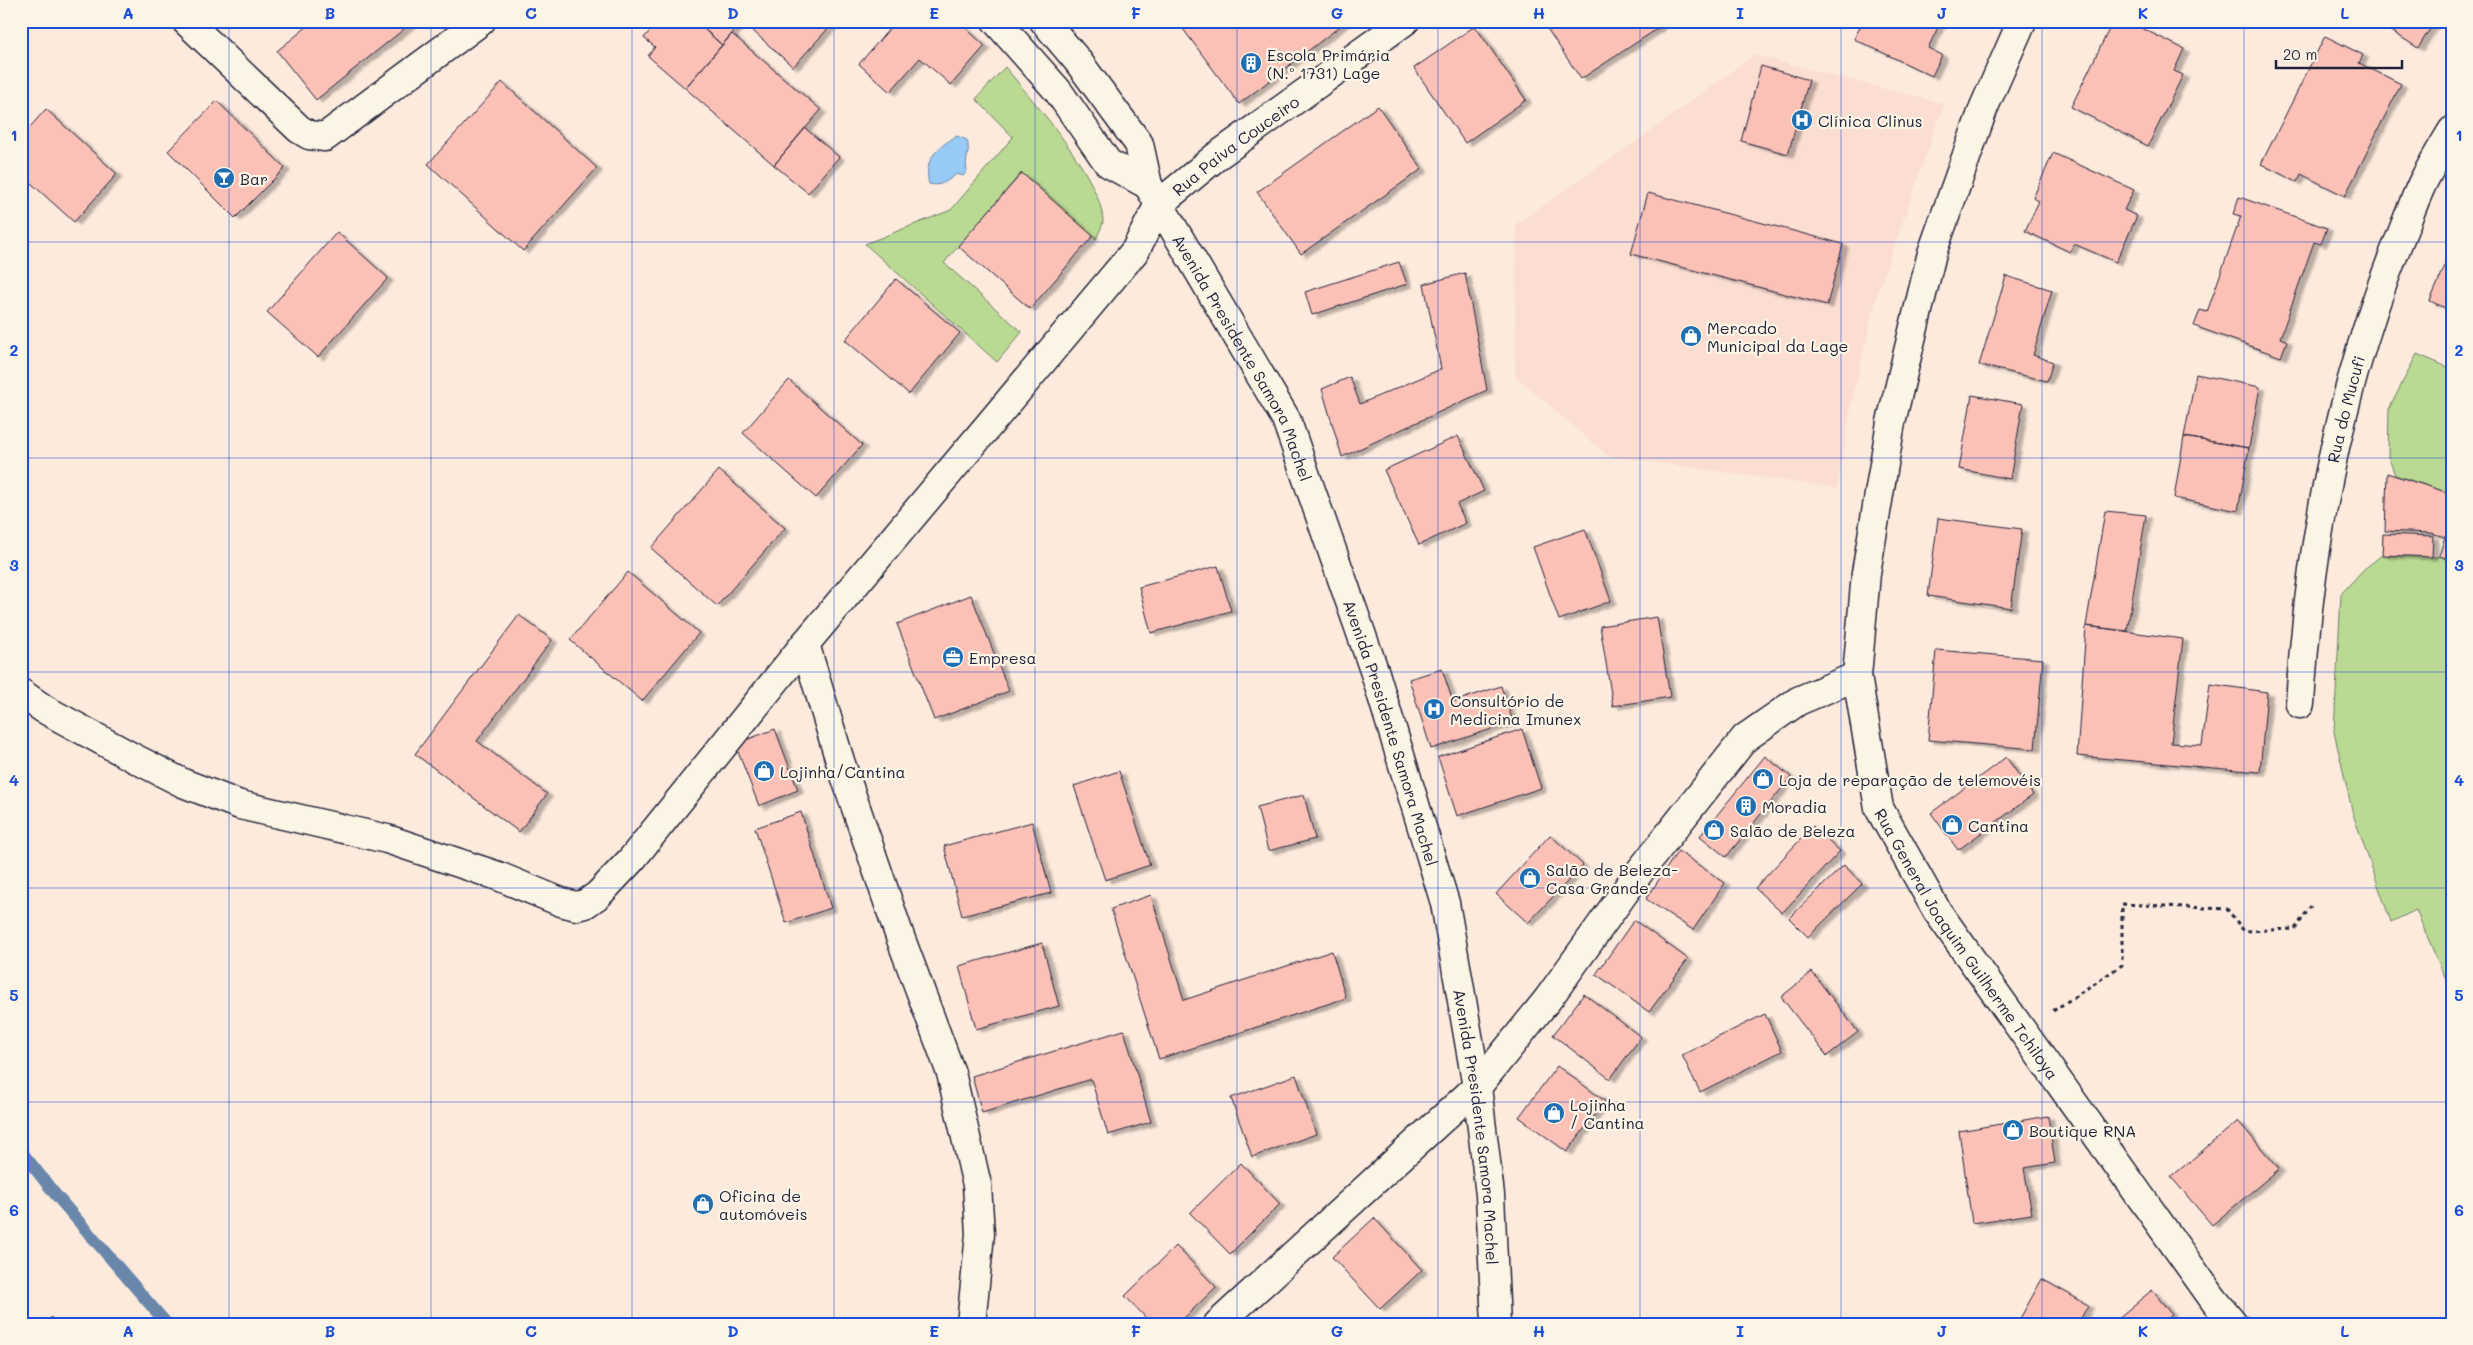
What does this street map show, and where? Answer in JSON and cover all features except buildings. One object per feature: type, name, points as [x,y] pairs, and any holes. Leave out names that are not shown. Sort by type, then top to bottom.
[{"type":"street","points":[[186,21],[300,129],[309,135],[325,137],[481,21]]},
{"type":"street","points":[[996,21],[1058,91],[1108,163],[1154,195]]},
{"type":"street","name":"Avenida Presidente Samora Machel","points":[[1044,21],[1077,60],[1139,144],[1154,195],[1286,419],[1375,674],[1445,903],[1477,1087],[1490,1194],[1496,1324]]},
{"type":"street","name":"Rua Paiva Couceiro","points":[[21,693],[44,709],[183,783],[232,802],[276,815],[387,839],[498,876],[576,906],[585,904],[598,896],[632,859],[805,644],[1136,251],[1154,195],[1217,156],[1405,21]]},
{"type":"street","name":"Rua General Joaquim Guilherme Tchiloya","points":[[2022,21],[1984,107],[1932,253],[1891,422],[1866,573],[1857,676],[1879,808],[1937,911],[2022,1033],[2214,1300],[2234,1324]]},
{"type":"street","name":"Rua do Mucufi","points":[[2300,704],[2304,634],[2314,559],[2329,471],[2350,381],[2381,286],[2422,184],[2452,131]]},
{"type":"street","points":[[805,644],[840,761],[896,925],[951,1073],[977,1184],[980,1234],[971,1324]]},
{"type":"street","points":[[1218,1324],[1477,1087],[1548,999],[1637,875],[1746,738],[1798,701],[1857,676]]},
{"type":"path","points":[[2022,1033],[2122,965],[2122,904],[2227,909],[2244,931],[2295,929],[2311,906]]},
{"type":"path","points":[[45,1324],[52,1318]]},
{"type":"shaded area","name":"Mercado Municipal da Lage","points":[[1754,55],[1944,104],[1877,295],[1851,405],[1837,488],[1608,456],[1515,376],[1516,224],[1644,136]]},
{"type":"green space","points":[[1005,67],[1048,119],[1079,162],[1100,203],[1103,221],[1096,239],[1021,173],[944,263],[1022,332],[997,362],[865,244],[951,210],[1013,137],[976,99]]},
{"type":"green space","points":[[2417,354],[2452,369],[2452,494],[2395,475],[2388,456],[2389,409]]},
{"type":"green space","points":[[2382,555],[2439,556],[2452,560],[2452,984],[2445,978],[2416,910],[2391,922],[2353,814],[2334,732],[2341,594],[2363,570]]},
{"type":"water","points":[[957,136],[967,140],[967,171],[963,176],[957,174],[940,184],[929,184],[928,168],[933,155],[943,145]]},
{"type":"waterway","points":[[21,1151],[55,1194],[167,1324]]},
{"type":"place","name":"Escola Primária (N.º 1731) Lage","points":[[1251,63]]},
{"type":"place","name":"Clínica Clinus","points":[[1802,120]]},
{"type":"place","name":"Bar","points":[[224,178]]},
{"type":"place","name":"Mercado Municipal da Lage","points":[[1691,336]]},
{"type":"place","name":"Empresa","points":[[953,657]]},
{"type":"place","name":"Consultório de Medicina Imunex","points":[[1434,709]]},
{"type":"place","name":"Lojinha/Cantina","points":[[764,771]]},
{"type":"place","name":"Loja de reparação de telemovéis","points":[[1763,779]]},
{"type":"place","name":"Moradia","points":[[1746,806]]},
{"type":"place","name":"Cantina","points":[[1952,825]]},
{"type":"place","name":"Salão de Beleza","points":[[1714,830]]},
{"type":"place","name":"Salão de Beleza- Casa Grande","points":[[1530,878]]},
{"type":"place","name":"Lojinha / Cantina","points":[[1554,1113]]},
{"type":"place","name":"Boutique RNA","points":[[2013,1130]]},
{"type":"place","name":"Oficina de automóveis","points":[[703,1204]]}]
